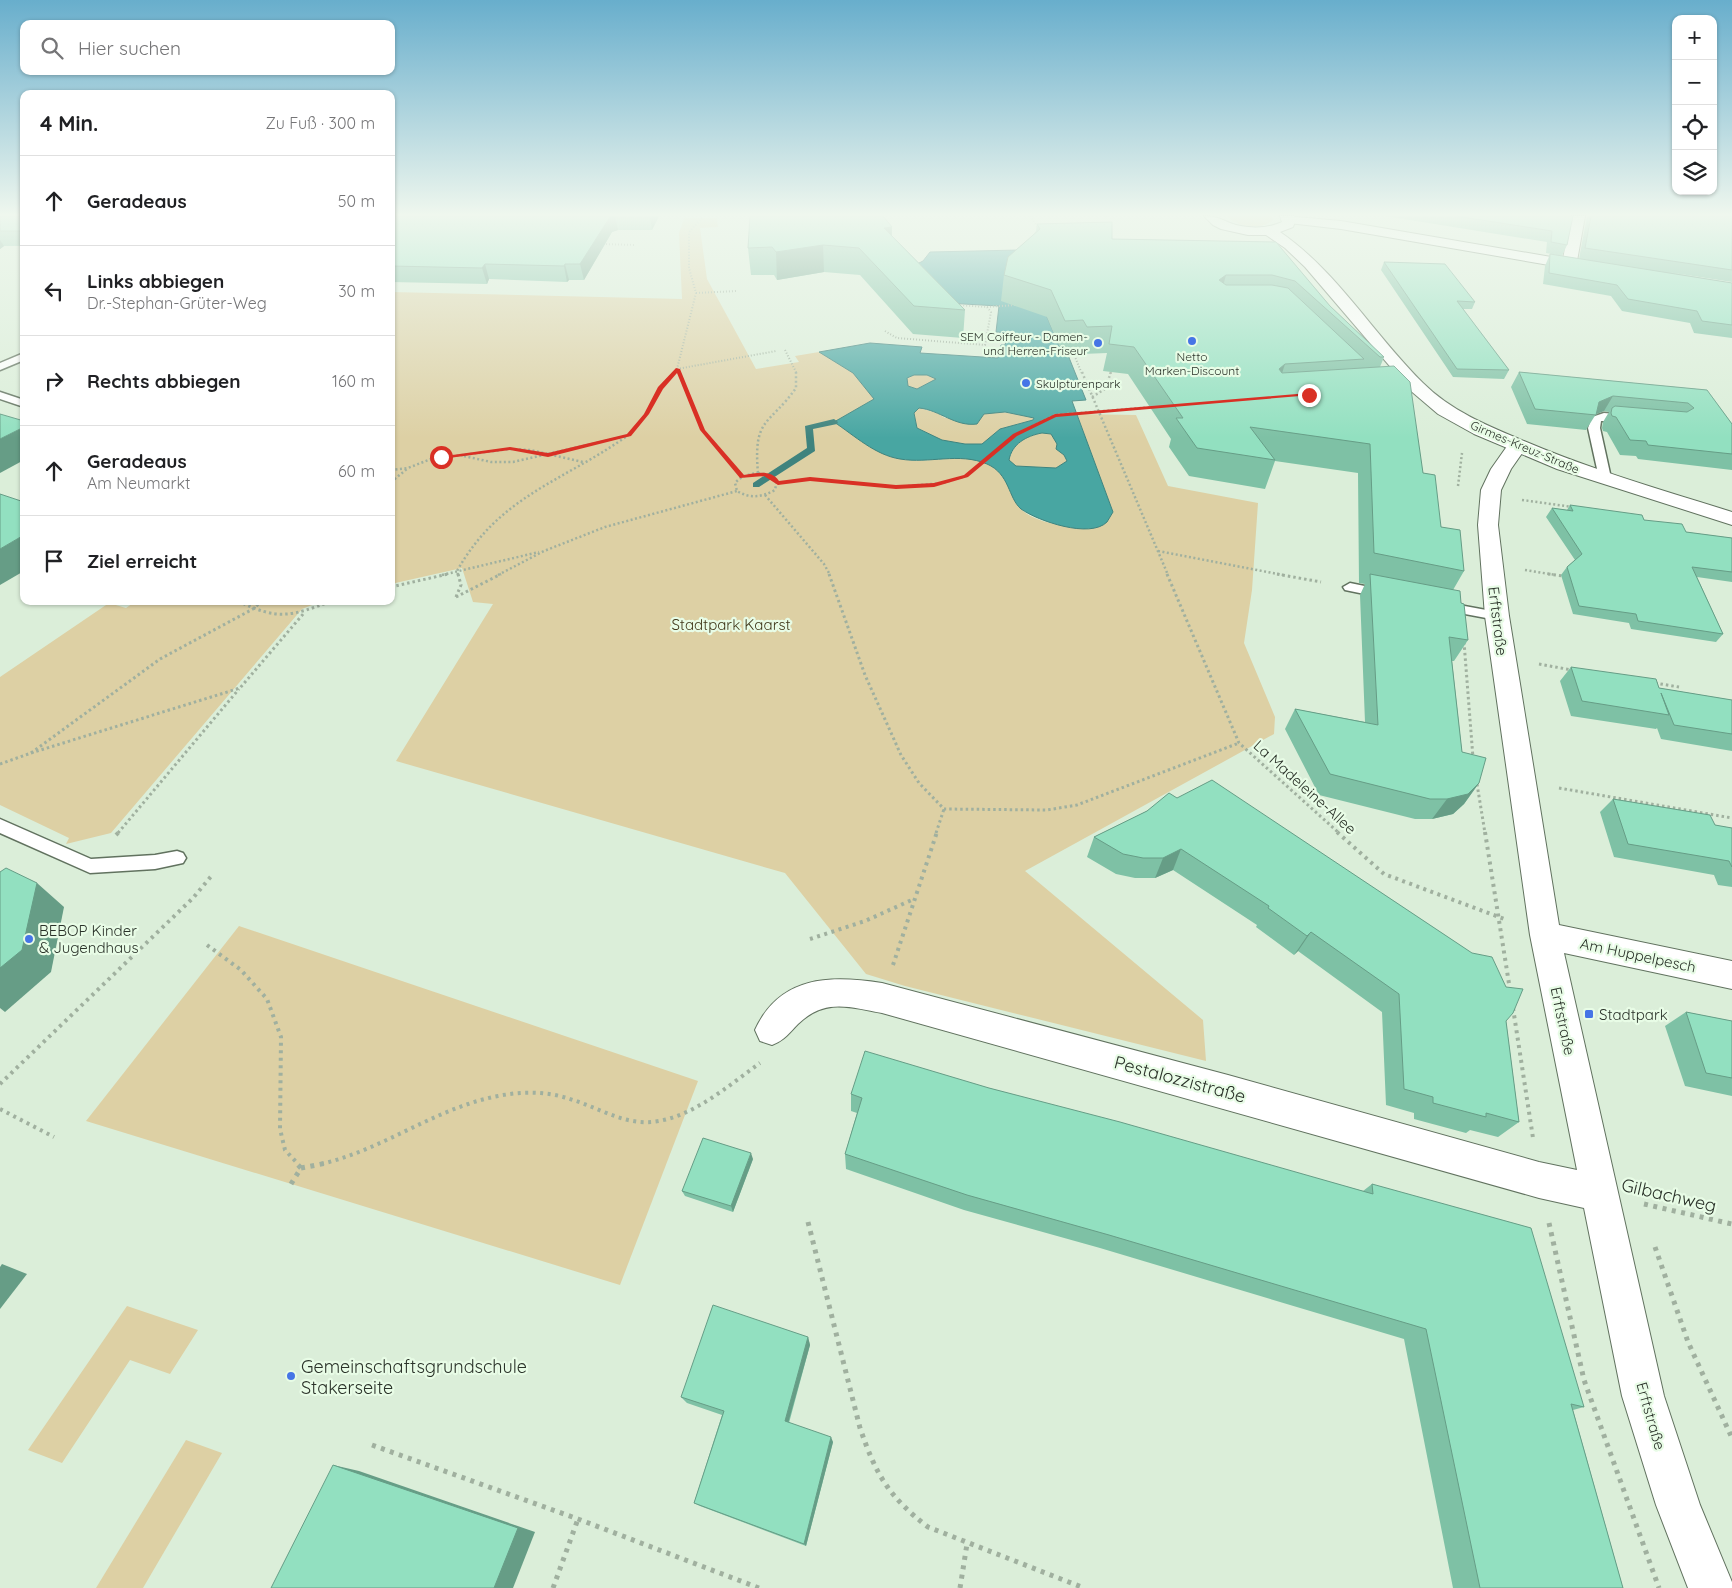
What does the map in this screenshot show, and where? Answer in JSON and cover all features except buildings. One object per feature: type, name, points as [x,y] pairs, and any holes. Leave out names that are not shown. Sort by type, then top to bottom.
[{"type":"street","name":"Girmes-Kreuz-Straße","points":[[1331,290],[1410,388],[1444,410],[1564,466],[1732,519]]},
{"type":"street","name":"Erftstraße","points":[[1518,446],[1501,469],[1492,490],[1488,525],[1497,616],[1544,935],[1643,1396],[1678,1505],[1711,1588]]},
{"type":"street","name":"Am Huppelpesch","points":[[1544,935],[1732,975]]},
{"type":"street","name":"Pestalozzistraße","points":[[770,1044],[784,1015],[802,1001],[821,993],[838,990],[882,998],[1228,1092],[1539,1180],[1599,1194]]},
{"type":"lane","points":[[0,368],[20,358]]},
{"type":"lane","points":[[0,395],[20,402]]},
{"type":"lane","points":[[1605,478],[1594,428],[1596,419],[1604,416],[1640,419]]},
{"type":"lane","points":[[1350,587],[1396,596]]},
{"type":"lane","points":[[1433,604],[1497,616]]},
{"type":"lane","points":[[0,826],[90,866],[155,862],[177,858]]},
{"type":"path","points":[[737,291],[696,293],[678,369],[660,388],[646,414],[629,435],[514,504],[500,516],[472,547],[457,571],[461,585],[456,597],[544,551],[604,527],[736,491],[746,496],[766,495],[775,490],[778,483]]},
{"type":"path","points":[[953,305],[986,307],[1016,305]]},
{"type":"path","points":[[885,331],[897,338],[985,345],[991,312],[986,307]]},
{"type":"path","name":"La Madeleine-Allee","points":[[1071,347],[1239,743],[1384,874],[1544,935]]},
{"type":"path","points":[[758,473],[756,445],[759,433],[766,422],[795,389],[798,380],[798,368],[785,350]]},
{"type":"path","points":[[678,369],[776,351]]},
{"type":"path","points":[[1092,397],[1105,389],[1109,372],[1116,367]]},
{"type":"path","points":[[678,369],[703,430],[742,476]]},
{"type":"path","points":[[778,483],[810,479],[896,487],[934,485],[966,476],[1015,435],[1055,415],[1158,407]]},
{"type":"path","points":[[463,456],[500,463],[525,461],[629,435]]},
{"type":"path","points":[[395,470],[408,468],[431,459],[510,449],[584,462]]},
{"type":"path","points":[[1458,488],[1462,452]]},
{"type":"path","points":[[395,479],[408,468]]},
{"type":"path","points":[[736,491],[735,483],[742,476],[758,473],[770,475],[778,483]]},
{"type":"path","points":[[766,495],[824,564],[833,580],[865,676],[901,755],[919,783],[944,809],[1047,810],[1077,805],[1239,743]]},
{"type":"path","points":[[1519,500],[1578,507]]},
{"type":"path","points":[[395,586],[544,551]]},
{"type":"path","points":[[1157,551],[1350,587]]},
{"type":"path","name":"Erftstraße","points":[[1517,569],[1565,576]]},
{"type":"path","points":[[246,605],[274,616],[304,613],[323,605]]},
{"type":"path","points":[[30,754],[160,659],[258,605]]},
{"type":"path","points":[[1461,609],[1469,696],[1470,740],[1475,768]]},
{"type":"path","points":[[90,866],[304,613]]},
{"type":"path","name":"Erftstraße","points":[[1531,663],[1580,671]]},
{"type":"path","points":[[1650,682],[1679,687]]},
{"type":"path","points":[[0,764],[240,688]]},
{"type":"path","points":[[1476,777],[1511,996]]},
{"type":"path","points":[[1554,787],[1732,818]]},
{"type":"path","points":[[882,998],[944,809]]},
{"type":"path","points":[[0,1084],[192,898],[213,874]]},
{"type":"path","points":[[810,939],[865,921],[914,899]]},
{"type":"path","points":[[207,945],[240,970],[267,999],[281,1036],[280,1129],[285,1150],[301,1168]]},
{"type":"path","points":[[1513,1006],[1539,1180],[1584,1380],[1659,1588]]},
{"type":"path","points":[[291,1184],[301,1168],[334,1161],[461,1106],[497,1096],[533,1091],[571,1098],[612,1116],[642,1123],[673,1117],[706,1102],[770,1044]]},
{"type":"path","points":[[0,1109],[54,1137]]},
{"type":"path","name":"Gilbachweg","points":[[1642,1212],[1639,1203],[1732,1224]]},
{"type":"path","points":[[808,1222],[860,1428],[871,1460],[890,1492],[906,1510],[928,1527],[966,1544],[1084,1588]]},
{"type":"path","points":[[1651,1237],[1688,1342],[1732,1438]]},
{"type":"path","points":[[372,1445],[578,1519],[759,1588]]},
{"type":"path","points":[[553,1588],[578,1519]]},
{"type":"path","points":[[960,1588],[966,1544]]},
{"type":"green space","name":"Stadtpark Kaarst","points":[[682,290],[713,290],[756,369],[799,362],[795,356],[819,352],[853,373],[874,399],[835,422],[887,454],[901,459],[956,458],[978,460],[988,464],[1003,478],[1019,507],[1025,513],[1042,521],[1090,529],[1113,512],[1077,414],[1136,415],[1168,486],[1258,503],[1252,590],[1244,643],[1275,717],[1274,734],[1025,871],[1203,1020],[1206,1061],[905,986],[866,974],[785,873],[396,761],[493,604],[473,602],[462,568],[395,583],[395,292],[682,299]]},
{"type":"green space","points":[[914,375],[927,375],[936,379],[917,389],[908,386],[907,379]]},
{"type":"green space","points":[[919,408],[937,413],[945,418],[980,417],[994,411],[1034,417],[1033,420],[1000,429],[982,444],[965,444],[942,440],[917,428],[914,413]]},
{"type":"green space","points":[[1042,433],[1051,434],[1057,444],[1056,449],[1064,455],[1067,461],[1056,468],[1016,466],[1009,461],[1017,445],[1031,436]]},
{"type":"green space","points":[[106,605],[126,608],[130,605],[312,605],[302,609],[111,833],[66,844],[69,838],[0,805],[0,677]]},
{"type":"green space","points":[[239,926],[698,1081],[620,1285],[86,1121]]},
{"type":"green space","points":[[127,1306],[198,1330],[170,1374],[130,1360],[62,1463],[28,1450]]},
{"type":"green space","points":[[186,1440],[222,1453],[143,1588],[96,1588]]},
{"type":"water","points":[[933,290],[1036,290],[1060,348],[1064,355],[1068,355],[1086,400],[1072,401],[1113,512],[1107,522],[1099,527],[1089,529],[1077,529],[1051,523],[1021,509],[1013,499],[1000,474],[995,468],[987,464],[955,458],[911,460],[891,457],[882,454],[834,422],[874,399],[853,373],[819,352],[870,343],[922,347],[920,353],[998,358],[1001,345],[1005,345],[1008,333],[996,332],[999,306],[946,303]],"holes":[[[914,375],[927,375],[936,379],[917,389],[908,386],[907,378]],[[919,408],[969,424],[977,424],[984,414],[1005,412],[1034,418],[1033,420],[1000,429],[982,444],[965,444],[942,440],[917,428],[914,413]],[[1042,433],[1051,434],[1057,444],[1056,449],[1064,455],[1067,461],[1056,468],[1016,466],[1009,460],[1013,449],[1017,445],[1025,439]]]},
{"type":"waterway","points":[[756,485],[812,449],[808,428],[834,422]]},
{"type":"place","name":"Netto Marken-Discount","points":[[1192,341]]},
{"type":"place","name":"SEM Coiffeur - Damen- und Herren-Friseur","points":[[1098,343]]},
{"type":"place","name":"Skulpturenpark","points":[[1026,383]]},
{"type":"place","name":"BEBOP Kinder & Jugendhaus","points":[[29,939]]},
{"type":"place","name":"Stadtpark","points":[[1589,1014]]},
{"type":"place","name":"Gemeinschaftsgrundschule Stakerseite","points":[[291,1376]]},
{"type":"route","points":[[441,457],[463,456],[498,449],[530,450],[548,455],[629,435],[646,414],[660,388],[678,369],[703,430],[742,476],[758,473],[765,474],[770,475],[778,483],[810,479],[896,487],[934,485],[966,476],[1015,435],[1055,415],[1309,395]]}]
